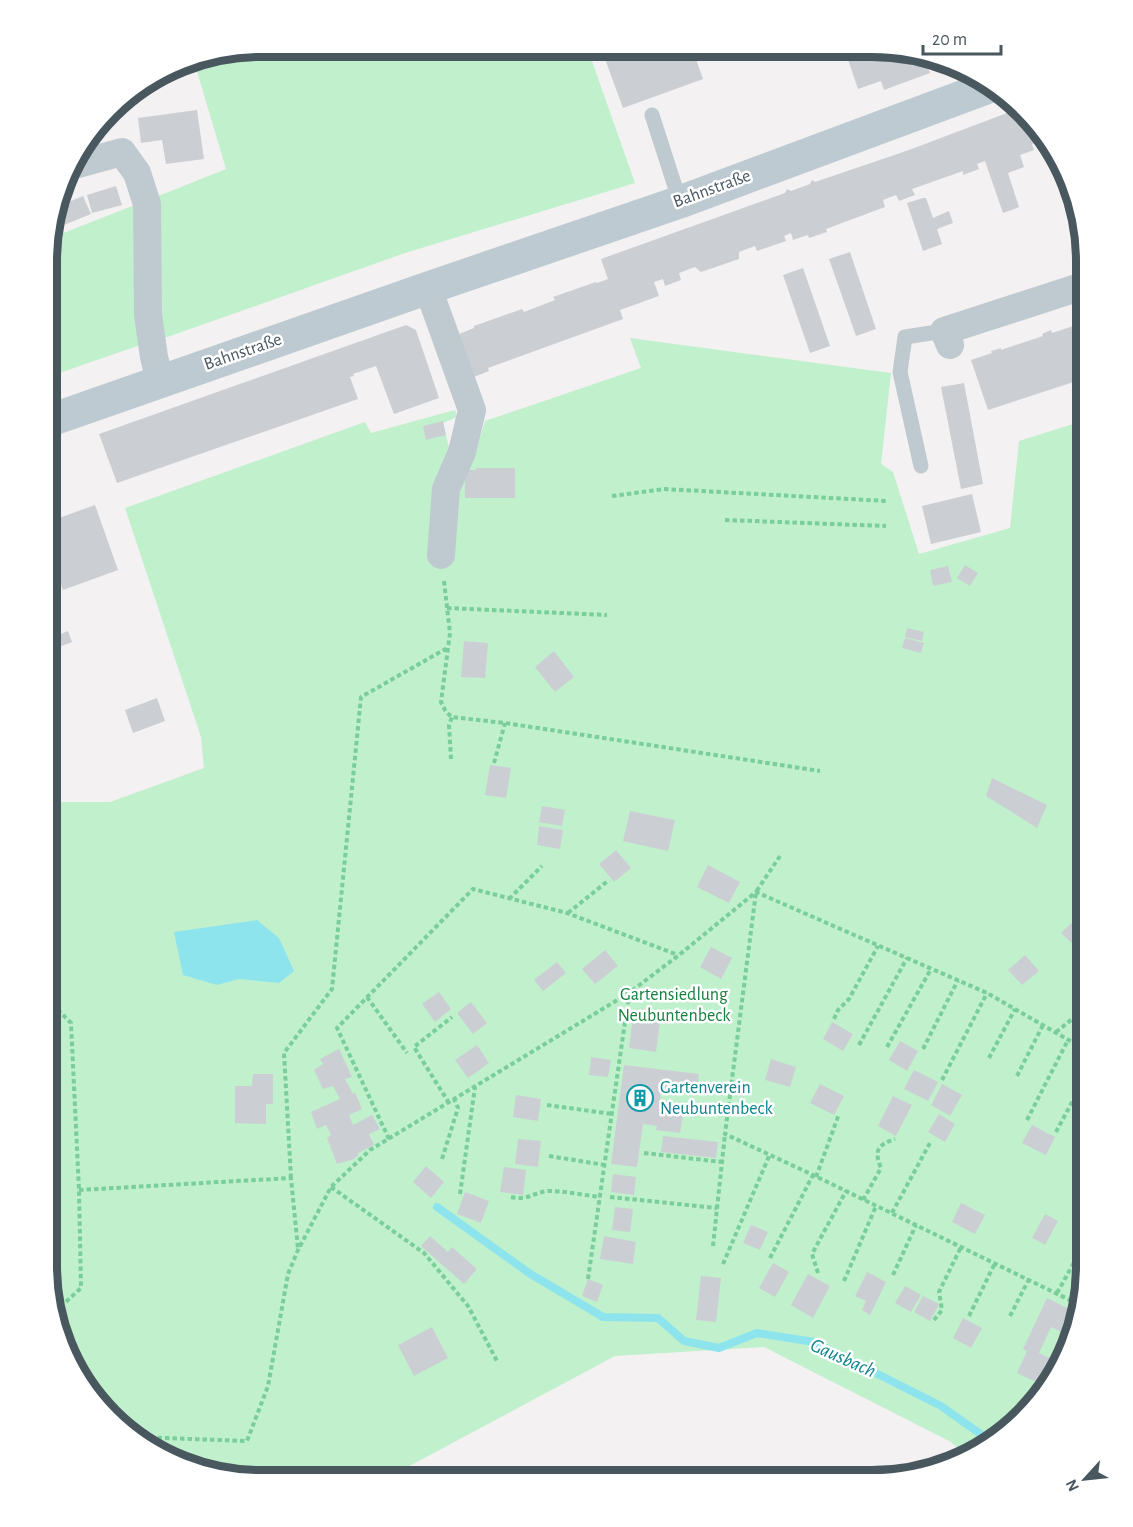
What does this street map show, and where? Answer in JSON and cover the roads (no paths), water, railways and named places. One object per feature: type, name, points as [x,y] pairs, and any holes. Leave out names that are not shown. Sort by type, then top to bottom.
[{"type":"main road","name":"Bahnstraße","points":[[57,418],[680,202],[983,90]]},
{"type":"street","points":[[82,163],[122,152],[137,172],[147,204],[148,315],[160,381]]},
{"type":"street","points":[[428,288],[472,410],[462,452],[446,489],[441,555]]},
{"type":"street","points":[[947,338],[1076,289]]},
{"type":"lane","points":[[652,115],[680,202]]},
{"type":"lane","points":[[921,466],[900,372],[905,337],[947,338]]},
{"type":"water","points":[[257,920],[279,938],[294,971],[279,983],[239,979],[217,985],[183,975],[174,932]]},
{"type":"waterway","name":"Gausbach","points":[[437,1207],[529,1273],[603,1317],[658,1318],[684,1341],[719,1348],[757,1333],[814,1342],[941,1406],[984,1437]]},
{"type":"place","name":"Gartenverein Neubuntenbeck","points":[[640,1098]]},
{"type":"park label","name":"Gartensiedlung Neubuntenbeck","points":[[674,1005]]}]
